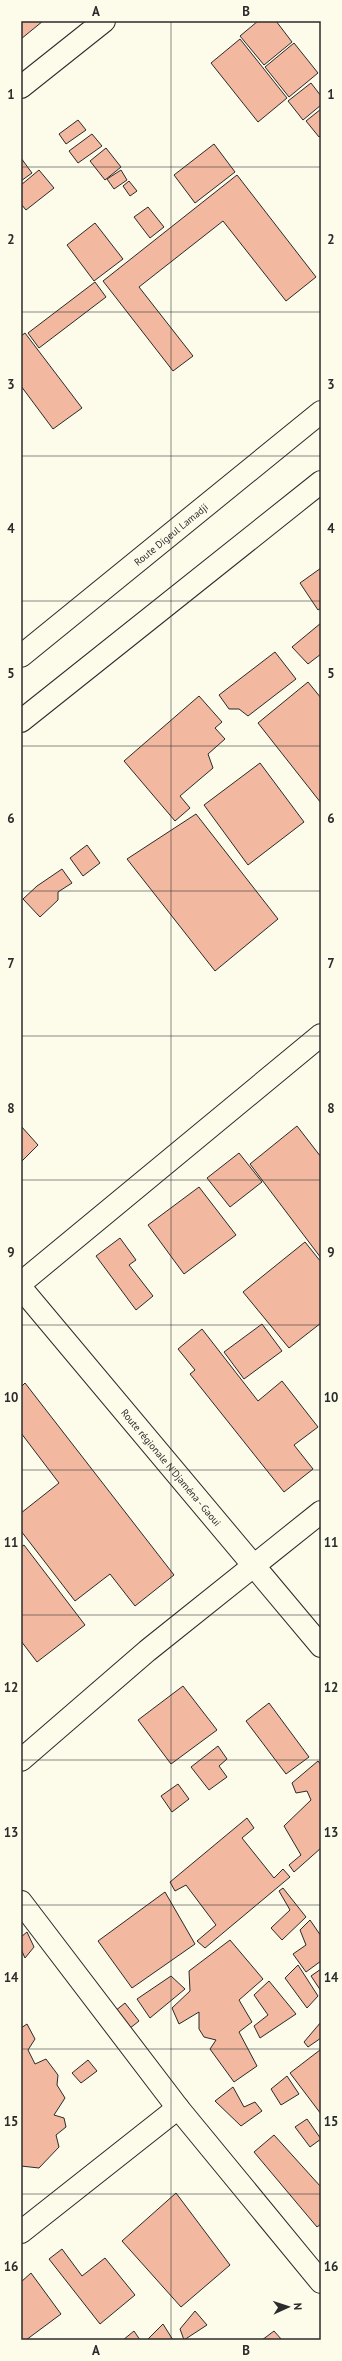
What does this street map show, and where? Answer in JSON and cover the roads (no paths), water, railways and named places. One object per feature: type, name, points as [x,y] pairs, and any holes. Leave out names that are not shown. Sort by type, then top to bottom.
[{"type":"street","points":[[21,87],[104,21]]},
{"type":"street","name":"Route Digeul Lamadji","points":[[21,656],[321,412]]},
{"type":"street","points":[[21,721],[321,482]]},
{"type":"street","points":[[21,1283],[321,1035]]},
{"type":"street","name":"Route régionale N'Djaména - Gaoui","points":[[21,1288],[321,1646]]},
{"type":"street","points":[[21,1760],[147,1651],[321,1512]]},
{"type":"street","points":[[21,1902],[178,2108],[321,2282]]},
{"type":"street","points":[[21,2232],[178,2108]]}]
